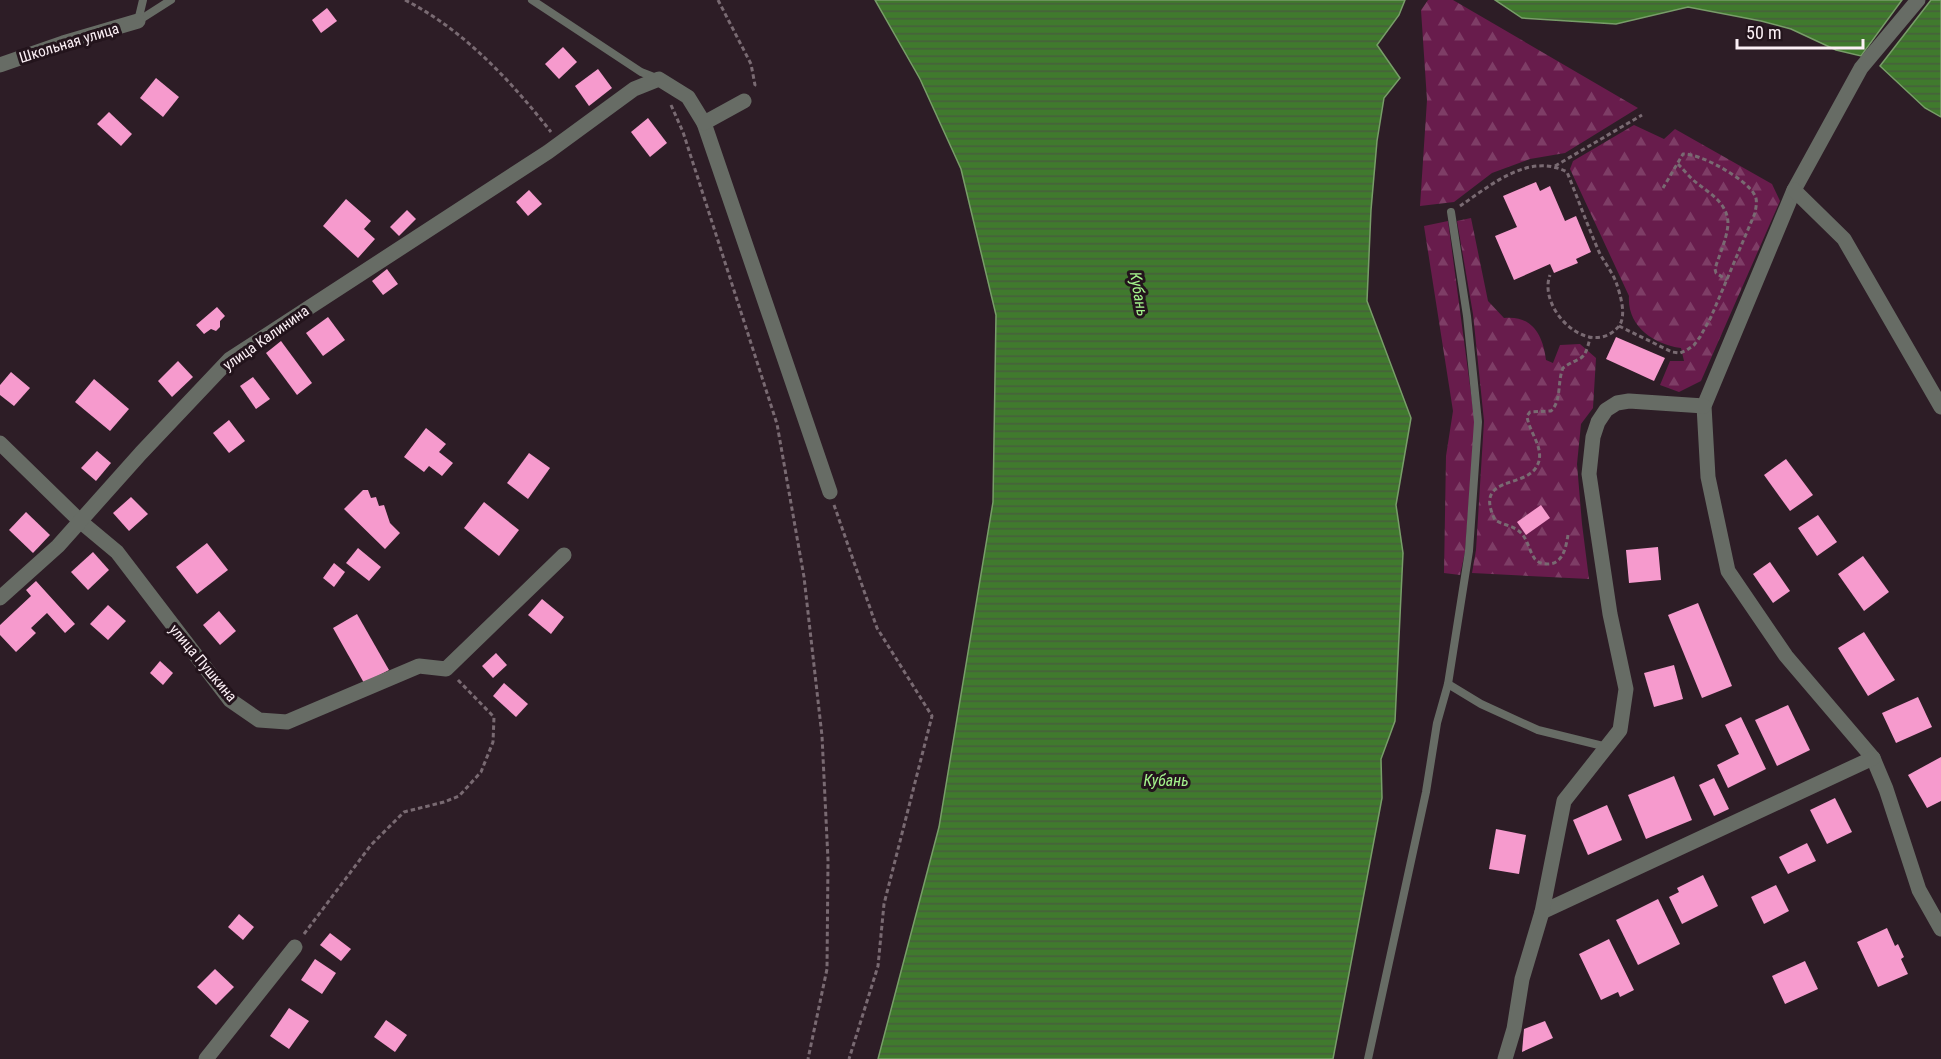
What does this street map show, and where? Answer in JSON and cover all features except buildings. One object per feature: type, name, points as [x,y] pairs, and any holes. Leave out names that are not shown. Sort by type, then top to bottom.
[{"type":"street","points":[[1918,0],[1861,68],[1794,190],[1704,406],[1708,477],[1728,571],[1786,656],[1874,758],[1919,890],[1941,929]]},
{"type":"street","name":"Школьная улица","points":[[0,65],[63,43],[138,21]]},
{"type":"street","name":"улица Калинина","points":[[0,598],[58,546],[141,453],[230,359],[554,147],[634,89],[659,79]]},
{"type":"street","points":[[659,79],[688,97],[704,123],[830,492]]},
{"type":"street","points":[[704,123],[744,102]]},
{"type":"street","points":[[1794,190],[1844,239],[1941,407]]},
{"type":"street","points":[[1505,1059],[1514,1029],[1522,980],[1542,912],[1564,801],[1620,730],[1626,689],[1610,614],[1589,474],[1593,437],[1598,422],[1606,410],[1617,403],[1629,401],[1704,406]]},
{"type":"street","name":"улица Пушкина","points":[[0,444],[81,522],[117,552],[230,700],[259,720],[287,722],[419,666],[446,669]]},
{"type":"street","points":[[446,669],[564,555]]},
{"type":"street","points":[[1542,912],[1874,758]]},
{"type":"street","points":[[206,1059],[295,947]]},
{"type":"lane","points":[[138,21],[143,0]]},
{"type":"lane","points":[[138,21],[171,0]]},
{"type":"lane","points":[[532,0],[641,72],[659,79]]},
{"type":"lane","points":[[1368,1059],[1426,792],[1437,723],[1448,684],[1468,551],[1478,422],[1467,316],[1451,212]]},
{"type":"lane","points":[[1448,684],[1481,704],[1538,730],[1608,747]]},
{"type":"path","points":[[405,0],[421,8],[465,40],[516,88],[554,147]]},
{"type":"path","points":[[718,0],[751,64],[755,85],[744,102]]},
{"type":"path","points":[[659,79],[683,132],[777,424],[804,577],[822,736],[828,860],[827,969],[808,1059]]},
{"type":"path","points":[[1555,166],[1642,115]]},
{"type":"path","points":[[1619,326],[1672,352],[1687,351],[1700,336],[1755,213],[1754,192],[1739,179],[1690,153],[1683,154],[1663,188]]},
{"type":"path","points":[[1678,164],[1713,195],[1721,204],[1726,215],[1728,224],[1715,269],[1716,273],[1727,280]]},
{"type":"path","points":[[1451,212],[1501,179],[1530,166],[1555,166],[1567,172],[1600,253],[1616,282],[1623,315],[1619,326],[1605,337],[1590,338],[1575,331],[1557,312],[1547,289],[1550,275]]},
{"type":"path","points":[[1568,535],[1565,552],[1558,560],[1545,564],[1538,562],[1521,532],[1495,520],[1490,502],[1491,496],[1499,487],[1507,482],[1521,479],[1537,466],[1538,443],[1527,416],[1530,412],[1551,411],[1556,406],[1563,368],[1584,358],[1590,338]]},
{"type":"path","points":[[830,492],[878,628],[932,716],[885,904],[878,966],[849,1059]]},
{"type":"path","points":[[295,947],[371,845],[404,812],[459,796],[481,772],[493,742],[494,717],[446,669]]},
{"type":"green space","points":[[1428,0],[1453,0],[1638,108],[1565,153],[1530,159],[1492,173],[1454,202],[1420,206],[1427,100],[1421,10]]},
{"type":"green space","points":[[1634,125],[1664,139],[1675,129],[1772,184],[1780,201],[1701,381],[1679,392],[1660,385],[1670,361],[1684,361],[1681,348],[1652,338],[1637,325],[1632,316],[1629,296],[1570,169],[1573,161]]},
{"type":"green space","points":[[1471,218],[1488,301],[1504,318],[1522,320],[1534,328],[1542,342],[1546,360],[1553,363],[1560,345],[1580,344],[1596,358],[1593,408],[1581,424],[1577,464],[1589,579],[1472,573],[1476,550],[1484,421],[1473,314],[1457,221]]},
{"type":"green space","points":[[1448,221],[1475,423],[1465,552],[1460,575],[1444,573],[1446,456],[1453,411],[1424,226]]},
{"type":"water","name":"Кубань","points":[[875,0],[1405,0],[1399,15],[1377,45],[1400,78],[1384,98],[1377,141],[1367,301],[1411,418],[1396,505],[1403,553],[1395,721],[1381,759],[1382,798],[1333,1059],[878,1059],[939,827],[993,502],[996,315],[961,169],[920,79]]},
{"type":"water","points":[[1495,0],[1902,0],[1861,56],[1836,50],[1791,29],[1688,7],[1616,24],[1522,18]]},
{"type":"water","points":[[1931,0],[1941,0],[1941,117],[1925,108],[1880,66]]}]
